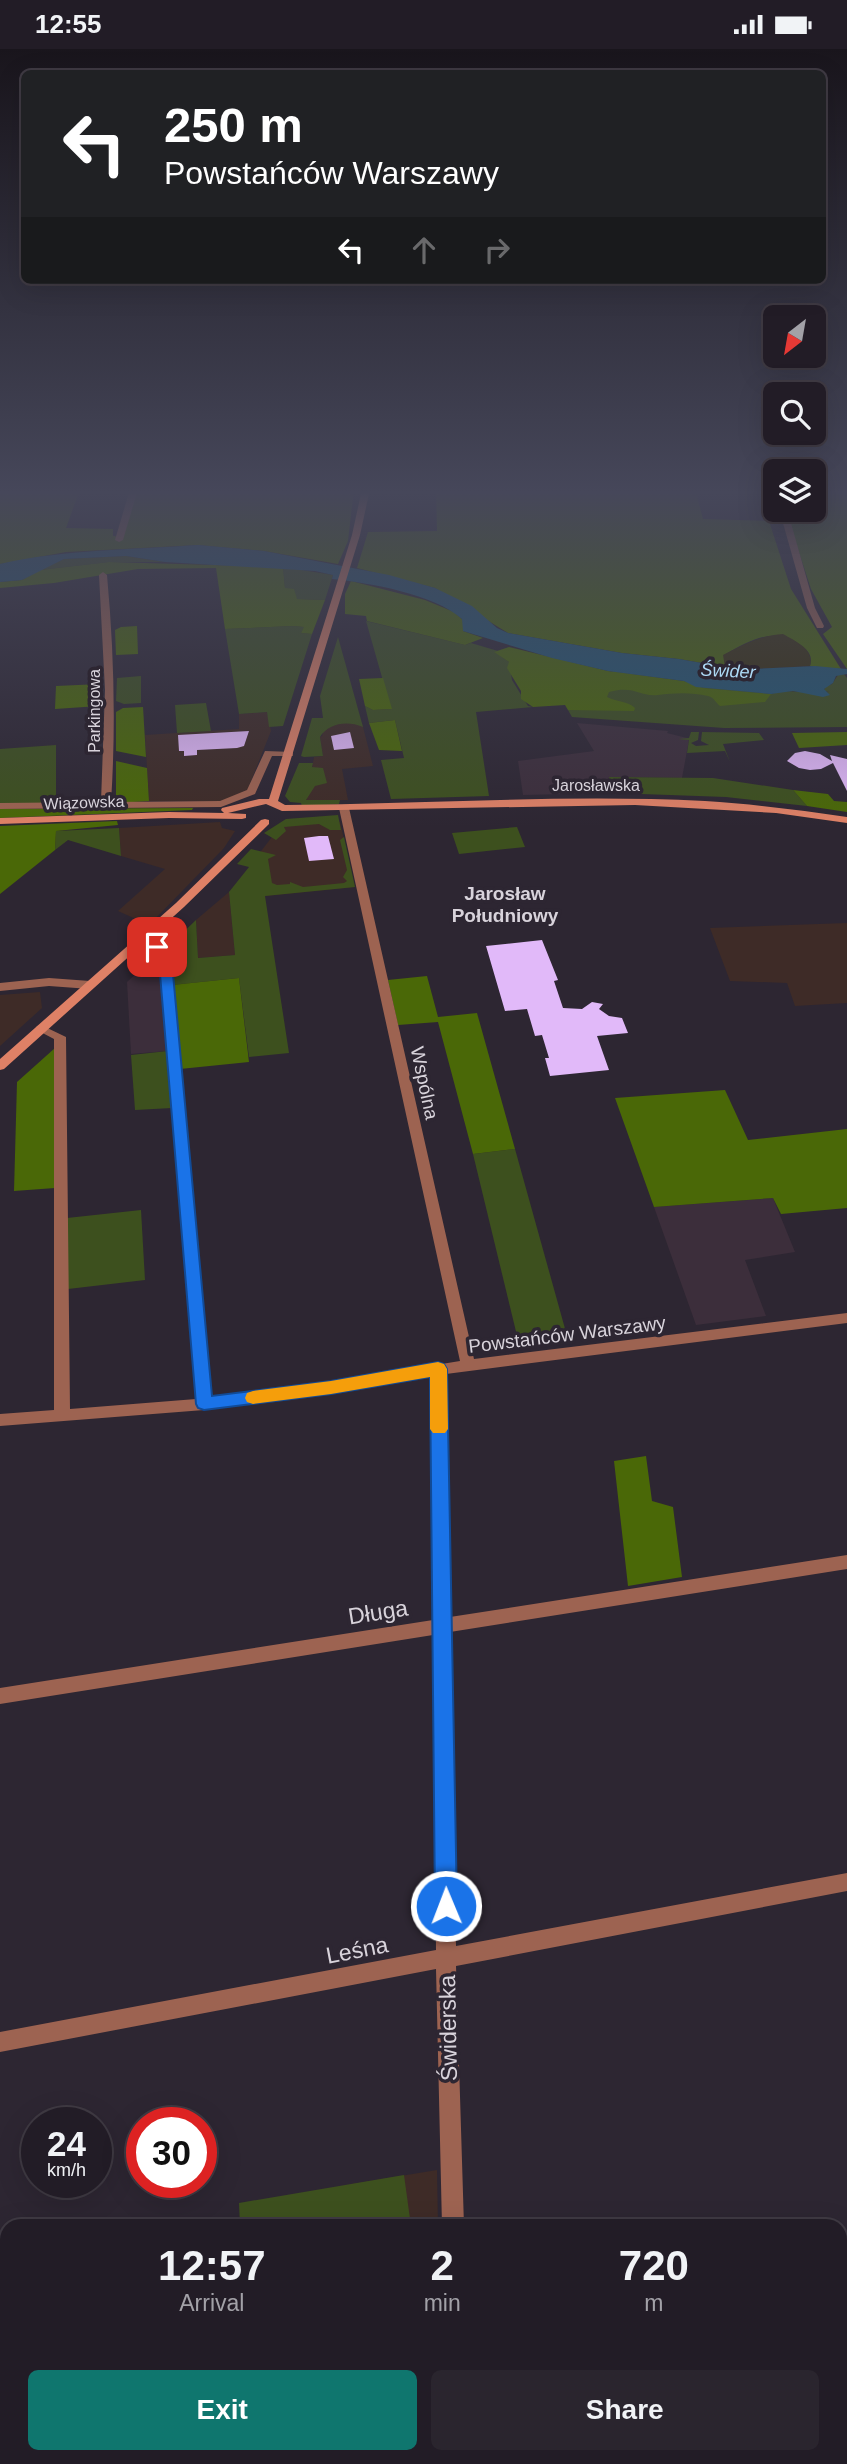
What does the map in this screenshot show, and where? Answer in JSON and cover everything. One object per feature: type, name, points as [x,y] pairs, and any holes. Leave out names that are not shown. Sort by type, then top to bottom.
[{"type":"main road","points":[[217,869],[245,815],[281,775],[290,754],[335,602]]},
{"type":"main road","points":[[0,1066],[140,941],[279,808],[281,775]]},
{"type":"main road","name":"Jarosławska","points":[[279,808],[344,809],[648,800],[762,808],[847,820]]},
{"type":"main road","points":[[259,801],[279,808]]},
{"type":"main road","name":"Wiązowska","points":[[0,821],[245,815],[265,822]]},
{"type":"street","name":"Parkingowa","points":[[105,602],[111,730],[106,805]]},
{"type":"street","points":[[809,602],[820,626]]},
{"type":"street","points":[[0,806],[230,802],[251,792],[268,753],[290,754]]},
{"type":"street","name":"Wspólna","points":[[344,809],[468,1365]]},
{"type":"street","points":[[140,941],[164,952],[204,1404]]},
{"type":"street","points":[[0,987],[49,982],[90,985]]},
{"type":"street","points":[[40,1029],[60,1037],[62,1415]]},
{"type":"street","name":"Powstańców Warszawy","points":[[0,1420],[204,1404],[331,1388],[438,1369],[847,1318]]},
{"type":"street","name":"Świderska","points":[[438,1369],[446,1958],[453,2219]]},
{"type":"street","name":"Długa","points":[[0,1696],[847,1562]]},
{"type":"street","name":"Leśna","points":[[0,2042],[847,1882]]},
{"type":"shaded area","points":[[267,712],[271,731],[247,791],[223,801],[149,801],[145,735],[239,729],[239,714]]},
{"type":"shaded area","points":[[354,721],[362,723],[373,766],[342,769],[348,800],[306,801],[314,757],[323,756],[320,737],[324,726]]},
{"type":"shaded area","points":[[577,723],[668,731],[667,733],[687,738],[689,740],[682,778],[610,777],[613,793],[523,795],[518,761],[594,751]]},
{"type":"shaded area","points":[[220,822],[222,828],[235,831],[224,848],[149,925],[118,911],[165,869],[121,856],[119,828]]},
{"type":"shaded area","points":[[340,822],[355,887],[265,896],[258,855],[272,837],[287,825]]},
{"type":"shaded area","points":[[229,892],[235,955],[198,958],[196,920]]},
{"type":"shaded area","points":[[847,923],[847,1003],[795,1006],[787,983],[730,981],[710,928]]},
{"type":"shaded area","points":[[160,952],[168,1051],[131,1054],[127,982]]},
{"type":"shaded area","points":[[40,992],[42,1008],[0,1046],[0,995]]},
{"type":"shaded area","points":[[773,1198],[795,1252],[745,1260],[766,1316],[696,1325],[654,1207]]},
{"type":"shaded area","points":[[437,2170],[438,2219],[356,2219],[352,2184]]},
{"type":"green space","points":[[221,602],[324,602],[312,634],[301,633],[304,627],[293,626],[225,629]]},
{"type":"green space","points":[[345,602],[429,602],[454,612],[463,620],[463,631],[483,638],[465,645],[367,621],[366,616],[345,614]]},
{"type":"green space","points":[[457,602],[799,602],[841,669],[810,666],[810,656],[805,648],[780,636],[761,637],[724,655],[725,667],[622,653],[508,633]]},
{"type":"green space","points":[[818,602],[847,602],[847,669],[823,634],[832,627]]},
{"type":"green space","points":[[366,621],[465,645],[471,643],[498,651],[495,652],[509,662],[512,680],[528,706],[533,707],[476,712],[489,796],[391,799],[381,760],[404,758],[395,720],[369,723],[365,706],[373,710],[391,709]]},
{"type":"green space","points":[[137,626],[138,654],[116,655],[115,630]]},
{"type":"green space","points":[[305,627],[301,633],[312,634],[283,726],[269,727],[267,712],[239,714],[225,629]]},
{"type":"green space","points":[[338,637],[363,727],[350,724],[333,726],[320,737],[323,756],[304,757],[301,756],[312,718],[323,718],[320,696]]},
{"type":"green space","points":[[509,647],[608,671],[684,681],[703,688],[771,694],[765,702],[720,706],[712,698],[702,695],[652,695],[618,690],[609,692],[607,697],[629,704],[635,708],[634,711],[568,710],[565,705],[533,707],[521,699],[521,691],[507,668],[509,662],[494,652]]},
{"type":"green space","points":[[613,671],[771,694],[785,691],[829,692],[824,691],[825,687],[832,684],[838,675],[844,674],[847,678],[847,727],[724,728],[572,717],[568,710]]},
{"type":"green space","points":[[141,676],[141,703],[124,704],[116,701],[117,678]]},
{"type":"green space","points":[[383,678],[392,709],[373,710],[365,706],[359,679]]},
{"type":"green space","points":[[100,684],[99,706],[55,709],[56,686]]},
{"type":"green space","points":[[206,703],[211,731],[177,733],[175,705]]},
{"type":"green space","points":[[143,707],[146,757],[116,751],[116,712],[123,708]]},
{"type":"green space","points":[[395,720],[402,751],[379,750],[369,723]]},
{"type":"green space","points":[[691,732],[699,732],[698,740],[691,743],[696,746],[709,745],[701,741],[702,732],[759,733],[764,740],[723,744],[730,762],[725,751],[687,753],[689,740],[678,739],[689,738]]},
{"type":"green space","points":[[847,732],[847,745],[799,748],[792,733]]},
{"type":"green space","points":[[56,745],[56,803],[0,804],[0,749]]},
{"type":"green space","points":[[116,761],[147,768],[149,801],[116,803]]},
{"type":"green space","points":[[299,763],[313,763],[312,767],[323,768],[327,783],[315,786],[306,800],[340,800],[339,804],[302,806],[301,803],[290,802],[285,796]]},
{"type":"green space","points":[[609,777],[713,778],[793,790],[807,806],[726,797],[613,793]]},
{"type":"green space","points":[[793,790],[828,794],[834,801],[847,802],[847,812],[807,806]]},
{"type":"green space","points":[[193,808],[192,810],[0,818],[0,809]]},
{"type":"green space","points":[[338,815],[341,830],[330,830],[319,824],[284,827],[286,831],[276,840],[264,833],[286,819]]},
{"type":"green space","points":[[117,821],[118,825],[56,831],[55,850],[0,894],[0,826]]},
{"type":"green space","points":[[517,827],[525,847],[459,854],[452,833]]},
{"type":"green space","points":[[119,828],[121,856],[68,840],[55,850],[56,831]]},
{"type":"green space","points":[[344,837],[355,887],[265,896],[289,1053],[249,1057],[239,978],[172,985],[169,946],[196,920],[198,958],[235,955],[229,892],[249,867],[237,864],[251,849],[276,855],[268,859],[272,883],[277,885],[290,882],[303,887],[344,883],[347,881],[343,877],[347,870],[340,840]]},
{"type":"green space","points":[[427,976],[438,1017],[477,1013],[515,1149],[473,1154],[438,1022],[398,1025],[388,980]]},
{"type":"green space","points":[[239,978],[249,1062],[180,1069],[172,985]]},
{"type":"green space","points":[[55,1048],[55,1188],[14,1191],[17,1082]]},
{"type":"green space","points":[[168,1051],[172,1108],[135,1110],[131,1055]]},
{"type":"green space","points":[[725,1090],[748,1140],[847,1129],[847,1208],[781,1214],[773,1198],[654,1207],[615,1098]]},
{"type":"green space","points":[[515,1149],[569,1343],[520,1348],[473,1154]]},
{"type":"green space","points":[[141,1210],[145,1280],[68,1289],[67,1218]]},
{"type":"green space","points":[[646,1456],[652,1501],[673,1507],[682,1577],[628,1586],[614,1461]]},
{"type":"green space","points":[[404,2175],[410,2219],[240,2219],[239,2203]]},
{"type":"sand","points":[[783,634],[807,651],[811,660],[810,666],[754,669],[725,667],[723,655],[760,638]]},
{"type":"water","name":"Świder","points":[[432,602],[463,602],[497,628],[508,633],[622,653],[754,669],[815,666],[847,669],[847,674],[836,676],[833,683],[824,689],[830,695],[823,697],[793,691],[771,694],[696,687],[684,681],[608,671],[552,658],[463,631],[462,619]]},
{"type":"building","points":[[249,731],[244,746],[237,748],[197,750],[197,755],[184,756],[184,751],[179,751],[178,735]]},
{"type":"building","points":[[350,732],[354,748],[334,750],[331,736]]},
{"type":"building","points":[[805,751],[820,754],[832,761],[830,755],[847,759],[847,791],[833,763],[821,769],[810,770],[799,768],[787,761],[795,753]]},
{"type":"building","points":[[328,836],[334,859],[309,861],[304,838]]},
{"type":"building","points":[[542,940],[558,980],[554,981],[563,1008],[582,1009],[592,1002],[603,1004],[599,1009],[609,1016],[622,1018],[628,1033],[597,1036],[609,1070],[550,1076],[545,1058],[549,1058],[542,1035],[535,1036],[527,1009],[505,1011],[486,946]]},
{"type":"slow traffic","points":[[253,1398],[331,1388],[438,1369],[439,1429]]},
{"type":"district","name":"Jarosław Południowy","points":[[505,904]]},
{"type":"route","points":[[157,947],[164,952],[167,974],[204,1404],[331,1388],[438,1369],[446,1906]]}]
